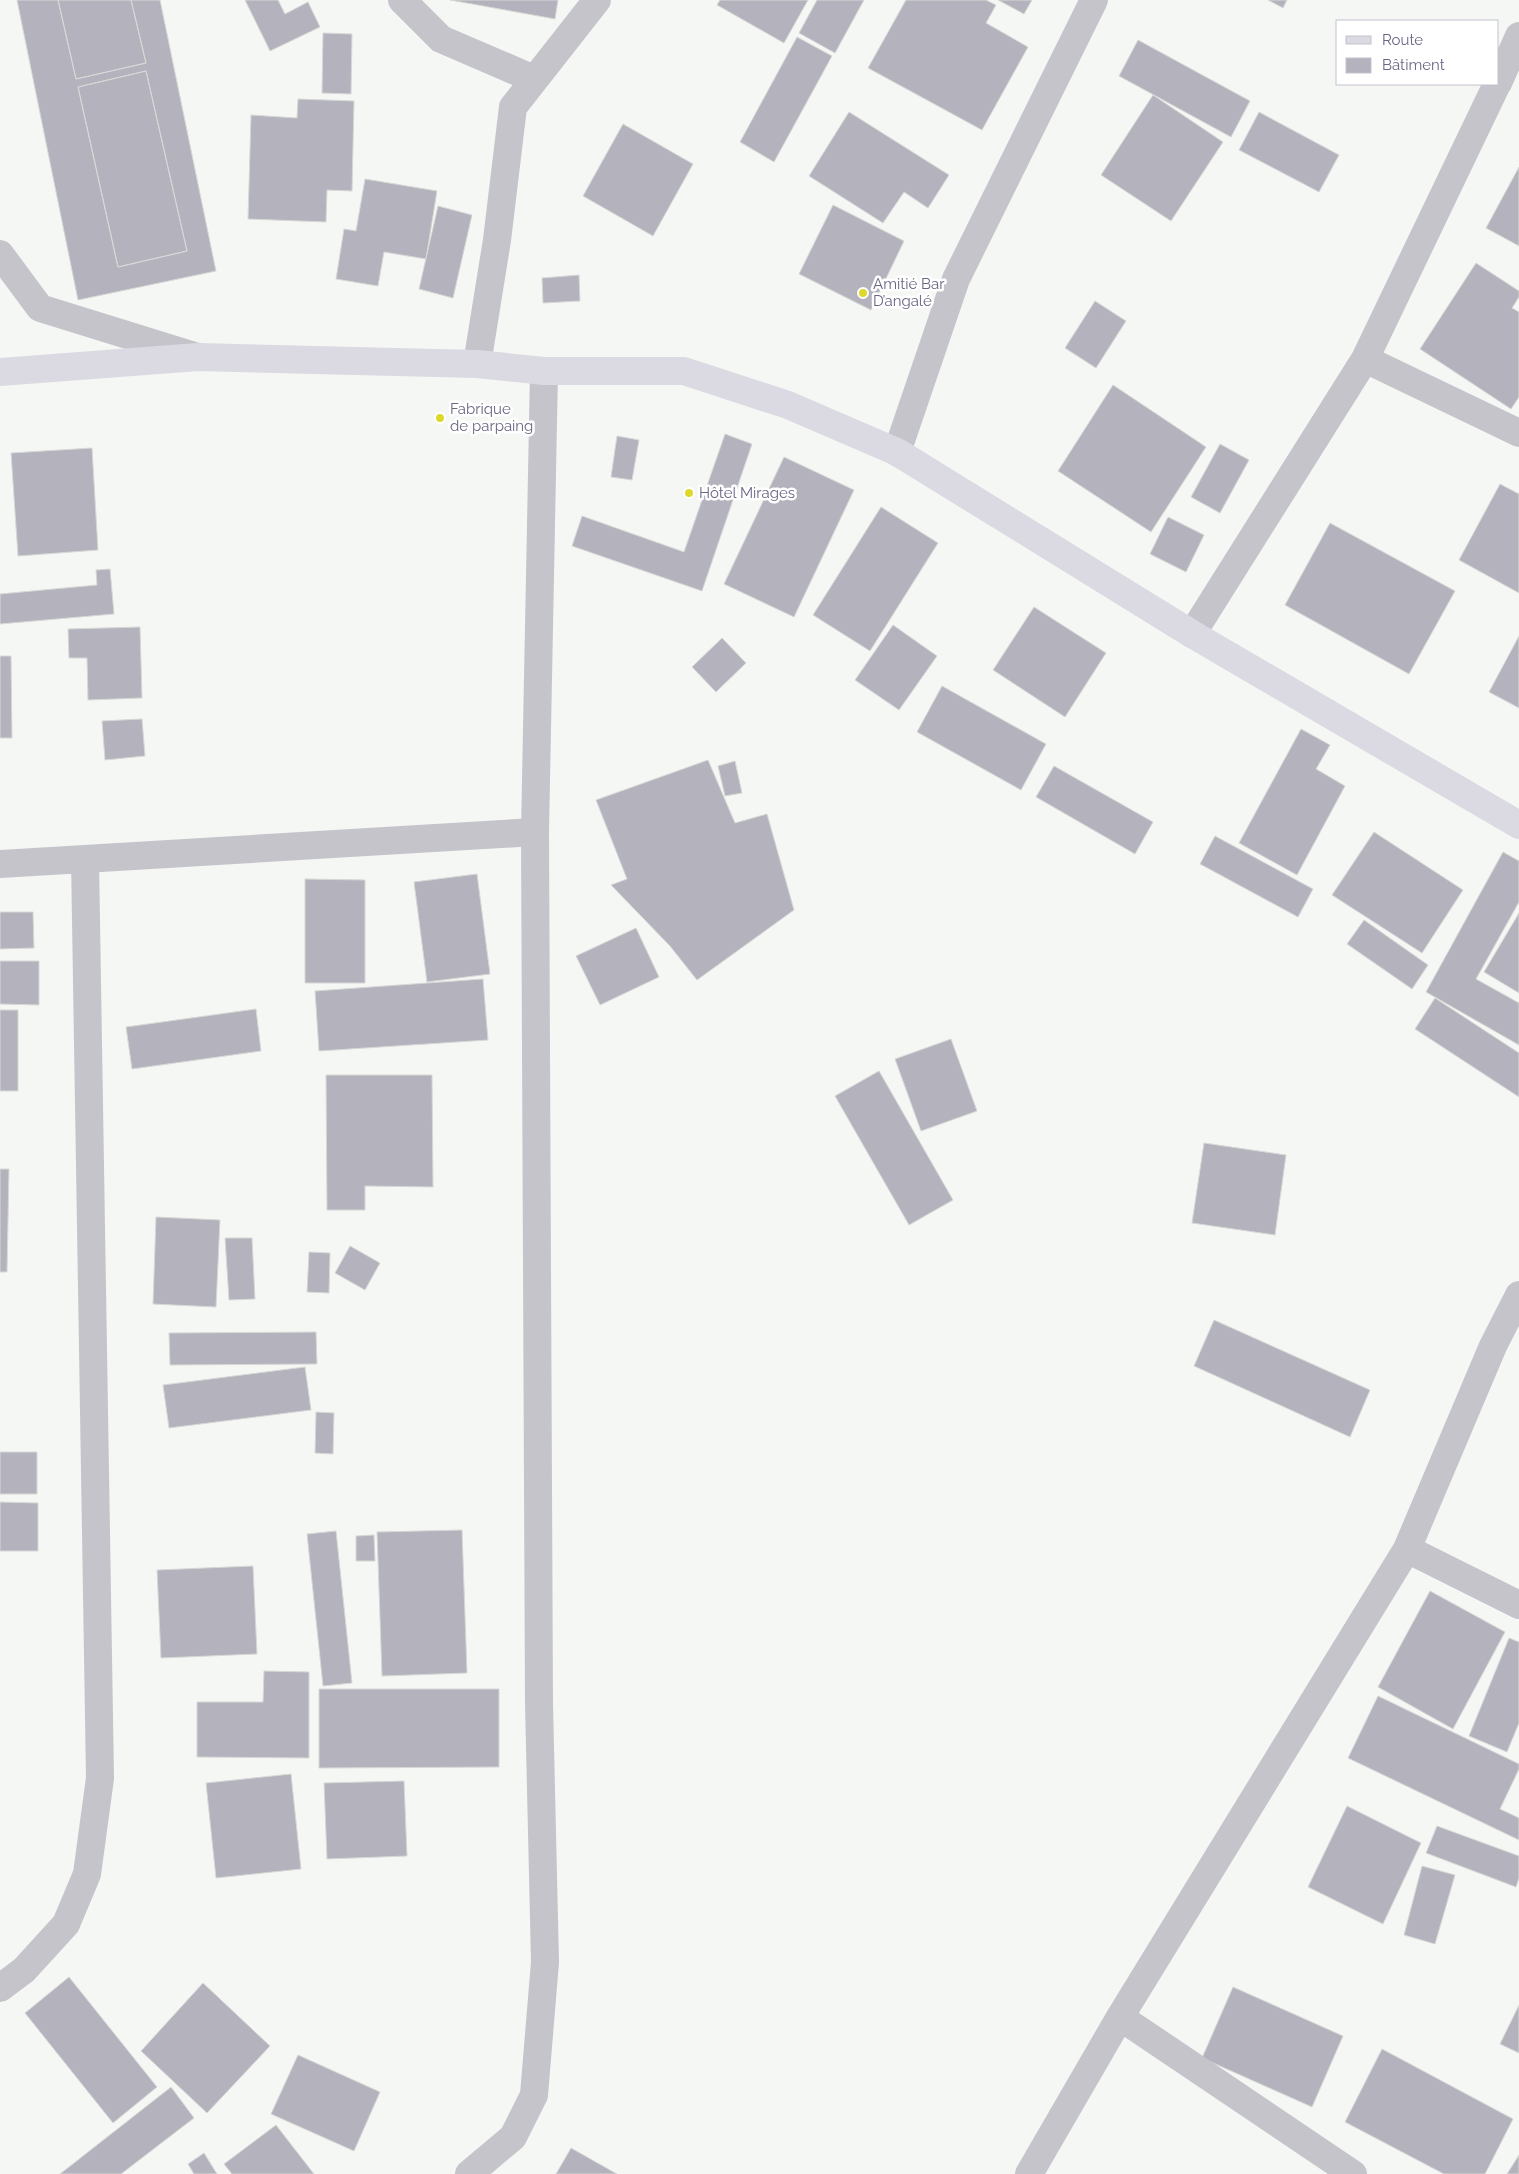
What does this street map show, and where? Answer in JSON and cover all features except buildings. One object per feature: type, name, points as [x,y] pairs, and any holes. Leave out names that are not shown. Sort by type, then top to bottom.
[{"type":"street","points":[[402,0],[440,39],[534,79]]},
{"type":"street","points":[[477,364],[497,240],[513,107],[597,0]]},
{"type":"street","points":[[897,452],[956,280],[1094,0]]},
{"type":"street","points":[[1499,81],[1516,52]]},
{"type":"street","points":[[1192,634],[1365,359],[1497,85]]},
{"type":"street","points":[[0,254],[40,308],[198,357]]},
{"type":"street","points":[[0,372],[198,357],[477,364],[544,371],[684,370],[788,404],[897,452],[1192,634],[1519,825]]},
{"type":"street","points":[[1365,359],[1519,433]]},
{"type":"street","points":[[469,2174],[513,2137],[534,2095],[545,1962],[539,1693],[535,832],[544,371]]},
{"type":"street","points":[[0,864],[535,832]]},
{"type":"street","points":[[0,1988],[24,1970],[66,1924],[87,1874],[100,1778],[85,859]]},
{"type":"street","points":[[1029,2174],[1120,2017],[1407,1550],[1493,1346],[1519,1295]]},
{"type":"street","points":[[1407,1550],[1519,1605]]},
{"type":"street","points":[[1120,2017],[1353,2174]]},
{"type":"place","name":"Amitié Bar D’angalé","points":[[863,293]]},
{"type":"place","name":"Fabrique de parpaing","points":[[440,418]]},
{"type":"place","name":"Hôtel Mirages","points":[[689,493]]}]
